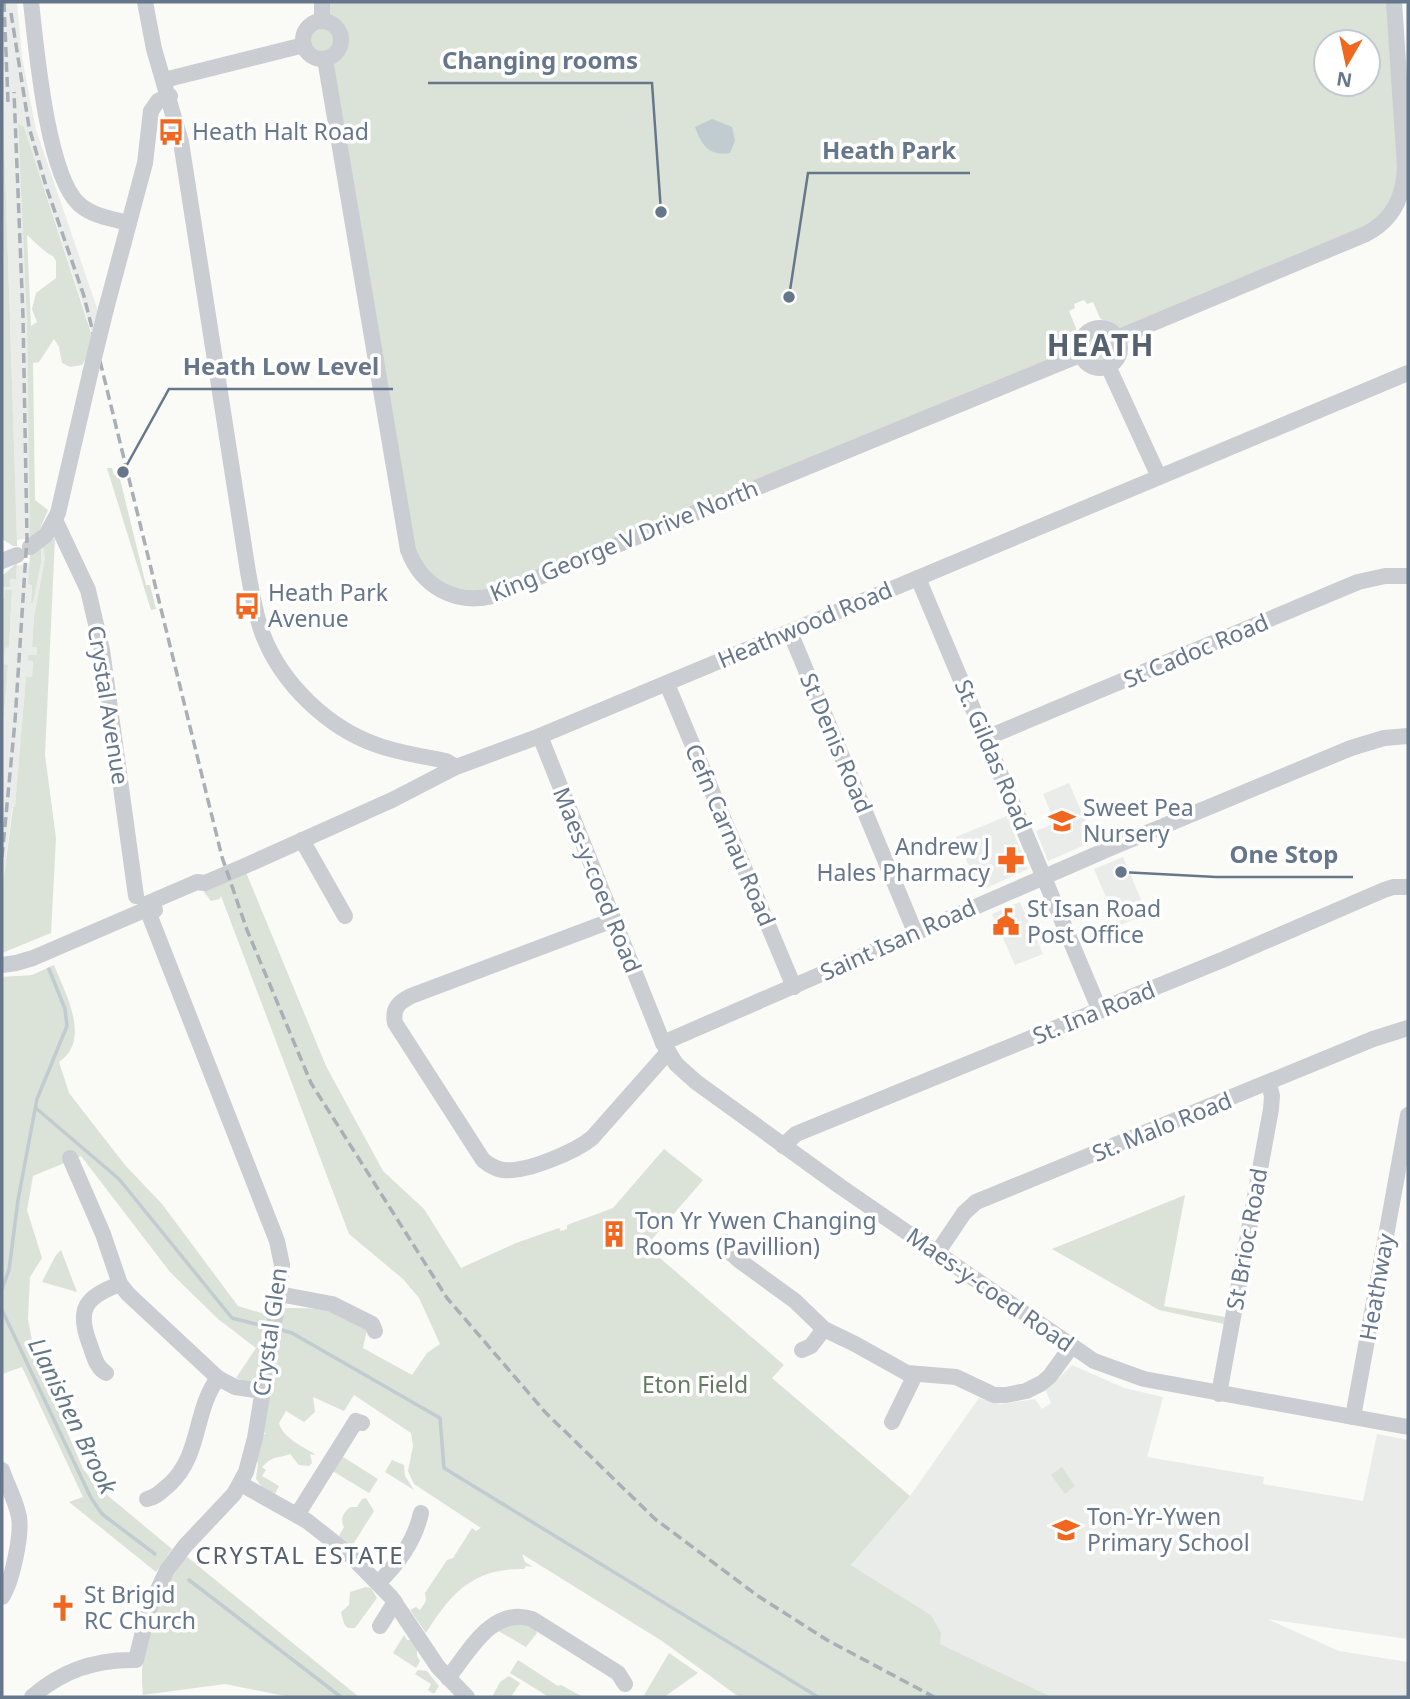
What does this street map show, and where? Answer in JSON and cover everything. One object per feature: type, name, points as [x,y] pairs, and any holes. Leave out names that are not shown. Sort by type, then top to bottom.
[{"type":"street","points":[[31,2],[50,129],[66,187],[85,209],[129,223]]},
{"type":"street","points":[[145,2],[154,49],[170,96],[181,142],[252,597],[266,643],[294,685],[339,726],[374,744],[446,761],[456,766]]},
{"type":"street","points":[[322,2],[322,21]]},
{"type":"street","points":[[1117,338],[1376,229],[1393,212],[1403,192],[1405,167],[1405,134],[1394,2]]},
{"type":"street","points":[[322,21],[335,26],[341,36],[337,53],[326,59],[310,55],[304,45],[303,38],[308,27],[322,21]]},
{"type":"street","points":[[164,80],[304,45]]},
{"type":"street","name":"King George V Drive North","points":[[326,59],[408,550],[422,576],[444,592],[470,598],[493,596],[1082,354]]},
{"type":"street","points":[[16,554],[46,535],[55,520],[106,309],[145,163],[151,111],[158,101],[170,96]]},
{"type":"street","points":[[1104,328],[1117,338],[1119,352],[1108,366],[1096,367],[1085,360],[1082,354],[1083,337],[1091,330],[1104,328]]},
{"type":"street","points":[[1108,366],[1159,477]]},
{"type":"street","name":"Heathwood Road","points":[[2,965],[16,964],[33,958],[147,909],[146,905],[197,882],[205,883],[392,800],[456,766],[540,736],[667,684],[1408,373]]},
{"type":"street","name":"Crystal Avenue","points":[[55,520],[88,590],[100,639],[136,896]]},
{"type":"street","name":"St Cadoc Road","points":[[986,738],[1358,582],[1385,576],[1408,576]]},
{"type":"street","name":"St. Gildas Road","points":[[918,578],[1100,1011]]},
{"type":"street","name":"St Denis Road","points":[[790,632],[915,932]]},
{"type":"street","name":"Cefn Carnau Road","points":[[667,684],[794,986]]},
{"type":"street","name":"Maes-y-coed Road","points":[[540,736],[665,1047],[676,1063],[696,1082],[783,1146],[1094,1361],[1129,1375],[1219,1394],[1408,1427]]},
{"type":"street","name":"Saint Isan Road","points":[[665,1047],[915,932],[1350,747],[1384,738],[1408,736]]},
{"type":"street","points":[[302,840],[345,916]]},
{"type":"street","name":"St. Ina Road","points":[[783,1146],[796,1134],[1100,1011],[1384,890],[1408,887]]},
{"type":"street","name":"Crystal Glen","points":[[32,1697],[50,1683],[84,1666],[107,1661],[136,1660],[148,1611],[167,1570],[241,1484],[252,1450],[279,1294],[282,1265],[277,1241],[147,909]]},
{"type":"street","points":[[613,920],[443,982],[402,1000],[394,1012],[395,1023],[466,1134],[488,1164],[502,1170],[521,1169],[584,1145],[665,1047]]},
{"type":"street","name":"St. Malo Road","points":[[937,1253],[964,1213],[976,1202],[1408,1028]]},
{"type":"street","name":"St Brioc Road","points":[[1219,1394],[1271,1109],[1269,1084]]},
{"type":"street","name":"Heathway","points":[[1353,1417],[1405,1152],[1408,1115]]},
{"type":"street","points":[[70,1158],[103,1234],[120,1283],[128,1294],[218,1378],[235,1387],[262,1391]]},
{"type":"street","points":[[725,1242],[731,1253],[770,1285],[795,1301],[824,1329],[915,1375],[956,1377],[994,1395],[1006,1395],[1026,1391],[1042,1383],[1071,1347]]},
{"type":"street","points":[[106,1373],[99,1369],[84,1329],[83,1316],[87,1303],[92,1298],[120,1283]]},
{"type":"street","points":[[279,1294],[332,1304],[372,1324],[375,1331]]},
{"type":"street","points":[[802,1350],[811,1346],[824,1329]]},
{"type":"street","points":[[892,1422],[915,1375]]},
{"type":"street","points":[[147,1499],[156,1497],[185,1466],[193,1447],[206,1396],[218,1378]]},
{"type":"street","points":[[298,1515],[356,1421],[362,1423]]},
{"type":"street","points":[[2,1470],[20,1525],[12,1578],[2,1597]]},
{"type":"street","points":[[241,1484],[298,1515],[334,1541],[395,1602],[434,1661],[467,1697]]},
{"type":"street","points":[[378,1583],[395,1565],[417,1531],[421,1513]]},
{"type":"street","points":[[380,1626],[395,1602]]},
{"type":"street","points":[[448,1678],[490,1626],[502,1619],[519,1616],[532,1619],[618,1673],[625,1684]]},
{"type":"shaded area","points":[[2,2],[17,2],[22,57],[36,130],[98,311],[92,332],[24,127],[18,123],[27,324],[30,538],[17,540],[2,74]]},
{"type":"shaded area","points":[[712,119],[732,127],[735,141],[730,153],[712,151],[700,140],[695,127]]},
{"type":"shaded area","points":[[43,547],[45,558],[34,617],[32,646],[37,647],[37,655],[28,655],[33,660],[32,677],[26,678],[15,808],[12,808],[2,891],[2,737],[8,665],[4,665],[5,647],[9,647],[12,591],[2,598],[2,587],[10,587],[10,578],[16,578],[17,566],[30,562],[28,584],[32,584],[33,603]]},
{"type":"shaded area","points":[[1069,783],[1094,841],[1048,861],[1036,831],[1055,823],[1043,794]]},
{"type":"shaded area","points":[[1007,816],[1028,869],[980,891],[956,837]]},
{"type":"shaded area","points":[[1123,857],[1147,914],[1118,926],[1094,869]]},
{"type":"shaded area","points":[[1020,902],[1043,954],[1015,965],[992,914]]},
{"type":"shaded area","name":"Ton-Yr-Ywen Primary School","points":[[1072,1365],[1124,1388],[1163,1397],[1147,1457],[1264,1477],[1263,1484],[1363,1501],[1377,1434],[1408,1440],[1408,1639],[1267,1619],[1339,1651],[1408,1662],[1408,1697],[1052,1697],[939,1644],[931,1615],[851,1565],[910,1496],[979,1398],[1000,1404],[1035,1399],[1042,1409],[1051,1403],[1046,1391]]},
{"type":"green space","points":[[325,2],[1391,2],[1403,175],[1379,223],[1120,333],[1100,318],[1093,302],[1087,304],[1084,300],[1074,304],[1075,308],[1069,311],[1076,328],[1074,351],[495,592],[450,591],[416,562],[333,64],[342,55],[343,43],[347,41],[340,24],[329,17]]},
{"type":"green space","points":[[323,26],[334,30],[338,41],[334,52],[323,56],[312,52],[308,41],[312,30]]},
{"type":"green space","points":[[2,74],[17,546],[2,539]]},
{"type":"green space","points":[[18,123],[24,127],[92,336],[87,357],[82,365],[70,367],[62,363],[59,347],[54,339],[39,362],[33,363],[35,500],[48,510],[39,531],[30,541],[27,324]],"holes":[[[27,235],[56,261],[56,278],[36,293],[32,309],[37,322],[31,326]]]},
{"type":"green space","points":[[1100,332],[1111,336],[1115,347],[1111,358],[1100,362],[1089,358],[1085,347],[1089,336]]},
{"type":"green space","points":[[107,468],[112,468],[114,475],[119,475],[146,585],[150,585],[156,609],[151,610]]},
{"type":"green space","points":[[55,538],[45,755],[56,838],[51,933],[2,953],[2,891],[15,807],[26,677],[32,677],[33,661],[28,660],[28,655],[37,655],[37,647],[32,647],[34,617],[45,558],[43,547]]},
{"type":"green space","points":[[41,549],[41,563],[31,603],[32,585],[28,584],[30,555]]},
{"type":"green space","points":[[17,563],[16,579],[10,579],[10,587],[2,587],[3,575]]},
{"type":"green space","points":[[5,590],[12,590],[9,647],[5,648],[4,664],[8,665],[2,737],[2,598]]},
{"type":"green space","name":"Eton Field","points":[[245,870],[326,1066],[383,1171],[424,1209],[461,1268],[516,1243],[559,1228],[561,1231],[567,1229],[567,1225],[613,1208],[664,1149],[703,1180],[646,1246],[784,1365],[772,1378],[910,1496],[851,1565],[931,1615],[941,1633],[940,1644],[1052,1697],[739,1697],[662,1641],[522,1554],[525,1562],[533,1567],[526,1566],[524,1569],[506,1570],[477,1578],[455,1595],[426,1633],[410,1610],[416,1607],[420,1610],[426,1601],[425,1593],[447,1560],[453,1558],[472,1528],[476,1531],[481,1528],[414,1484],[408,1471],[413,1446],[411,1433],[354,1395],[344,1411],[313,1397],[315,1412],[304,1422],[286,1411],[279,1423],[284,1433],[315,1454],[310,1454],[312,1463],[309,1466],[299,1465],[290,1454],[269,1461],[262,1467],[266,1470],[262,1476],[279,1486],[275,1494],[262,1487],[256,1479],[258,1463],[254,1458],[257,1439],[266,1433],[260,1433],[284,1308],[318,1309],[346,1317],[367,1330],[363,1348],[412,1375],[427,1353],[440,1344],[419,1298],[403,1279],[349,1234],[221,896],[220,899],[211,901],[204,892],[205,885]]},
{"type":"green space","points":[[54,965],[69,1002],[75,1029],[74,1042],[69,1053],[59,1062],[69,1093],[125,1165],[162,1204],[238,1306],[268,1315],[258,1385],[236,1378],[256,1348],[218,1319],[170,1272],[81,1156],[33,1176],[27,1210],[42,1258],[30,1277],[28,1319],[35,1356],[83,1469],[101,1490],[172,1549],[156,1572],[69,1502],[83,1497],[22,1367],[2,1374],[2,977],[32,975]]},
{"type":"green space","points":[[1185,1195],[1164,1306],[1225,1317],[1224,1324],[1159,1310],[1052,1249]]},
{"type":"green space","points":[[61,1250],[77,1292],[42,1282]]},
{"type":"green space","points":[[340,1455],[378,1479],[369,1493],[331,1470]]},
{"type":"green space","points":[[392,1460],[404,1465],[405,1476],[414,1490],[385,1472]]},
{"type":"green space","points":[[1062,1467],[1075,1486],[1065,1494],[1051,1475]]},
{"type":"green space","points":[[366,1498],[374,1511],[352,1546],[339,1536],[344,1527],[343,1516],[348,1509],[357,1507],[362,1499]]},
{"type":"green space","points":[[186,1556],[359,1697],[290,1697],[225,1684],[143,1695],[143,1658],[152,1622],[167,1588]]},
{"type":"green space","points":[[371,1588],[377,1598],[355,1628],[348,1628],[341,1612],[349,1605],[350,1592]]},
{"type":"green space","points":[[522,1622],[536,1629],[537,1633],[526,1647],[495,1629]]},
{"type":"green space","points":[[404,1635],[407,1640],[413,1640],[417,1644],[420,1661],[416,1668],[393,1653]]},
{"type":"green space","points":[[669,1653],[698,1673],[664,1697],[643,1697]]},
{"type":"green space","points":[[518,1660],[558,1686],[561,1685],[583,1697],[549,1697],[510,1673]]},
{"type":"green space","points":[[418,1670],[427,1671],[439,1686],[434,1694],[428,1690],[431,1684],[415,1674]]},
{"type":"green space","points":[[509,1676],[520,1683],[511,1697],[492,1697],[500,1682]]},
{"type":"waterway","name":"Llanishen Brook","points":[[2,1289],[9,1270],[18,1200],[37,1099],[67,1026],[65,1009],[49,969]]},
{"type":"waterway","points":[[37,1109],[119,1179],[232,1318],[267,1327]]},
{"type":"waterway","name":"Llanishen Brook","points":[[2,1310],[91,1498],[102,1514],[155,1554]]},
{"type":"waterway","points":[[278,1329],[292,1333],[440,1418],[444,1468],[818,1697]]},
{"type":"waterway","name":"Llanishen Brook","points":[[189,1580],[341,1697]]},
{"type":"railway","points":[[4,2],[8,102]]},
{"type":"railway","points":[[11,13],[29,127],[84,296],[222,857],[247,930],[311,1083],[447,1298],[545,1412],[655,1519],[758,1596],[827,1640],[934,1697]]},
{"type":"railway","points":[[2,857],[15,721],[27,538],[23,317],[14,92]]},
{"type":"place","name":"Heath Halt Road","points":[[171,132]]},
{"type":"place","name":"Changing rooms","points":[[661,212]]},
{"type":"place","name":"Heath Park","points":[[789,297]]},
{"type":"place","name":"Heath Low Level","points":[[123,472]]},
{"type":"place","name":"Heath Park Avenue","points":[[247,606]]},
{"type":"place","name":"Sweet Pea Nursery","points":[[1062,821]]},
{"type":"place","name":"Andrew J Hales Pharmacy","points":[[1011,860]]},
{"type":"place","name":"One Stop","points":[[1121,872]]},
{"type":"place","name":"St Isan Road Post Office","points":[[1006,922]]},
{"type":"place","name":"Ton Yr Ywen Changing Rooms (Pavillion)","points":[[614,1234]]},
{"type":"place","name":"Ton-Yr-Ywen Primary School","points":[[1066,1530]]},
{"type":"place","name":"St Brigid RC Church","points":[[63,1608]]},
{"type":"district","name":"HEATH","points":[[1101,346]]},
{"type":"district","name":"CRYSTAL ESTATE","points":[[300,1556]]}]
